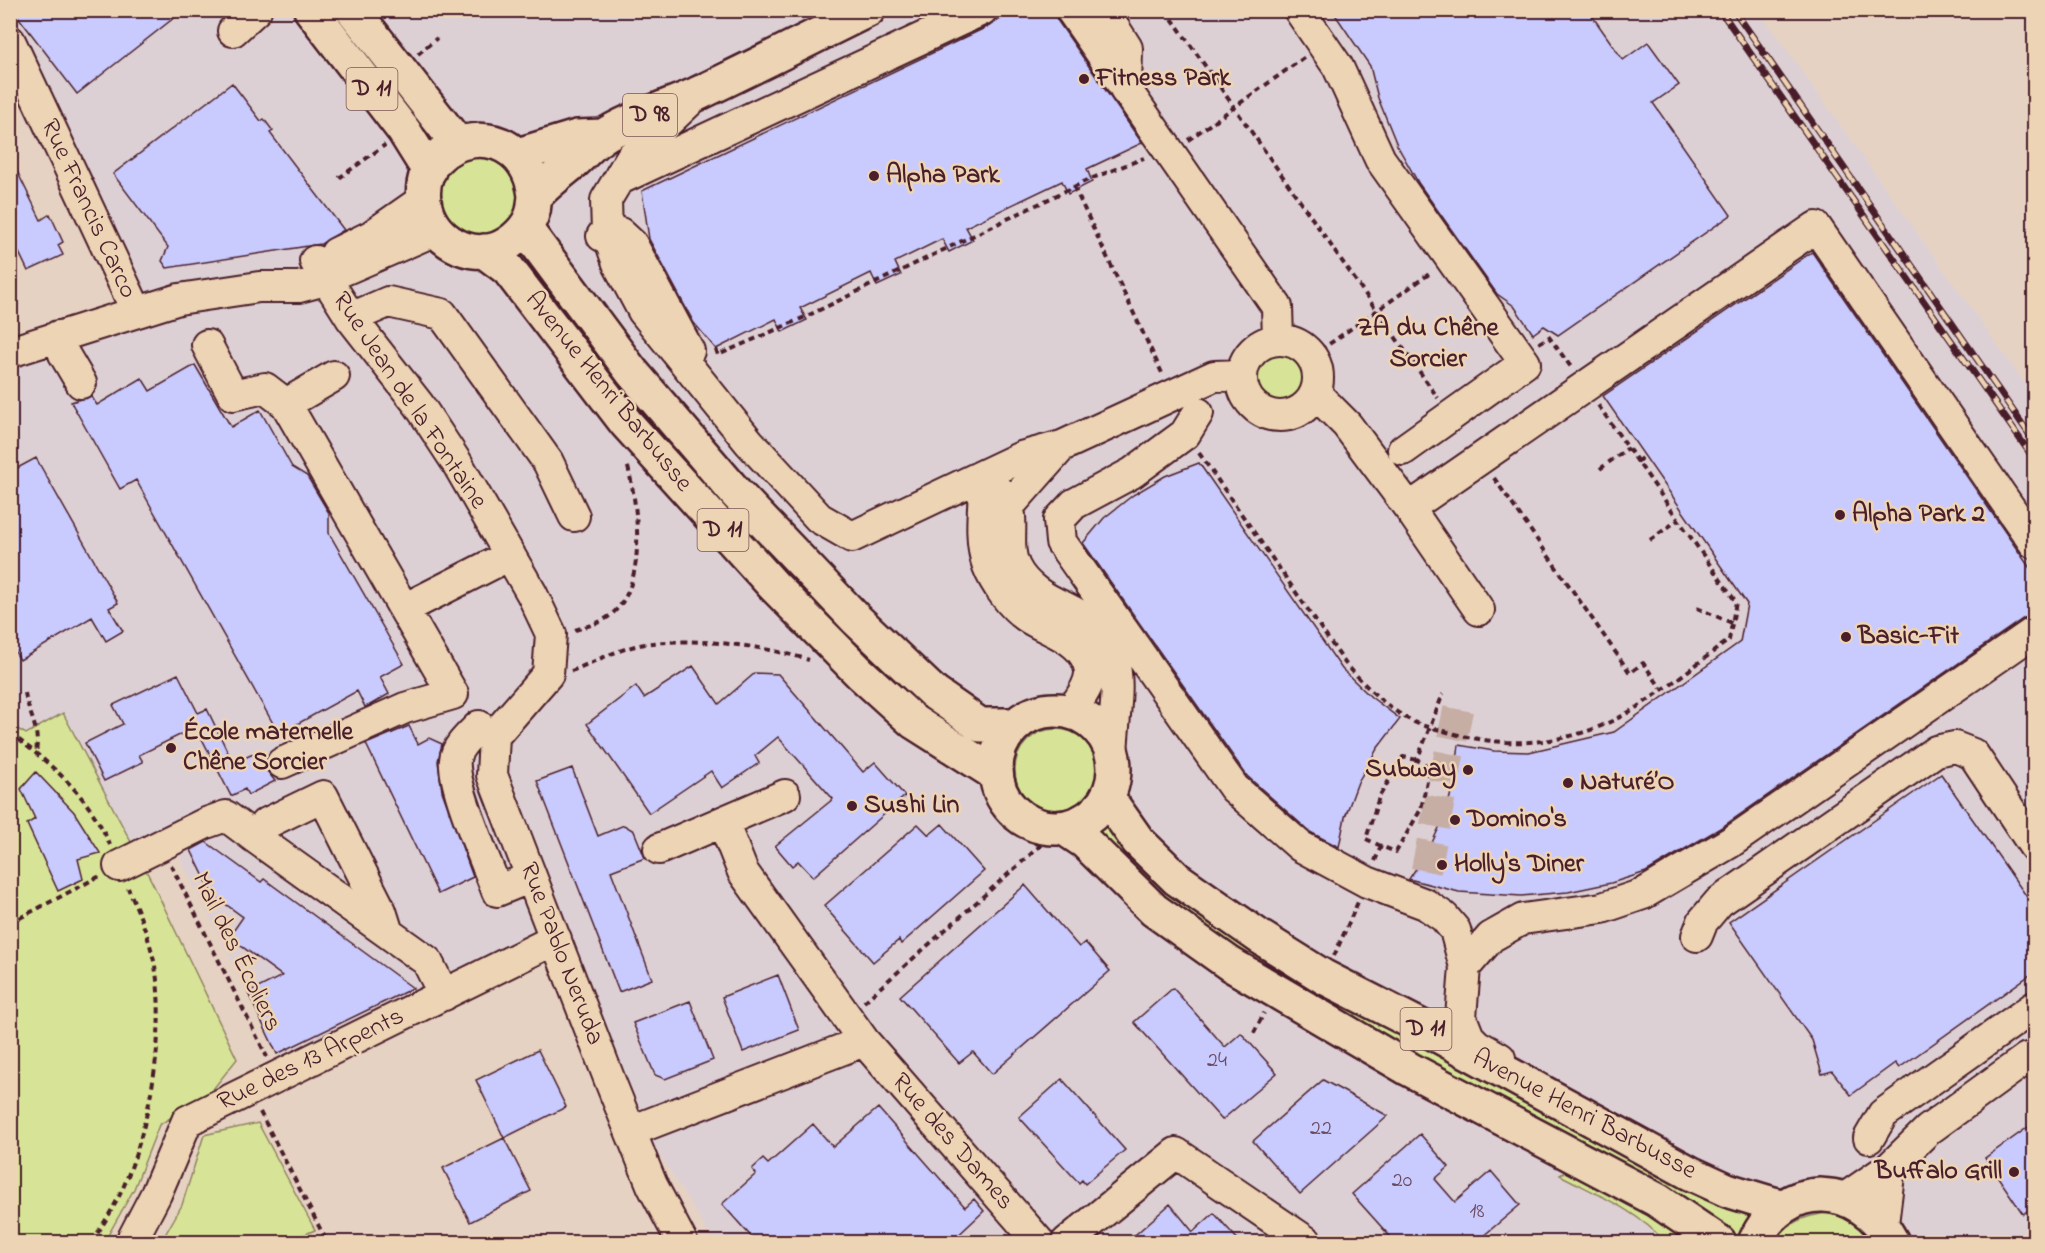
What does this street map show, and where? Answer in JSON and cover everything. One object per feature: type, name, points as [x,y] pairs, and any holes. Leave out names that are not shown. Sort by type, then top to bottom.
[{"type":"main road","name":"D 11","points":[[310,10],[404,130],[426,185]]},
{"type":"main road","name":"D 11","points":[[353,10],[458,144]]},
{"type":"main road","name":"D 98","points":[[535,196],[603,136],[698,93],[868,10]]},
{"type":"main road","name":"D 98","points":[[518,155],[577,137],[603,136]]},
{"type":"main road","points":[[473,140],[489,141],[505,146],[518,155],[534,181],[533,213],[525,228],[513,240],[498,249],[484,251],[464,249],[448,242],[436,230],[427,215],[426,185],[437,159],[458,144],[473,140]]},
{"type":"main road","name":"Avenue Henri Barbusse","points":[[525,228],[633,372],[736,493],[857,620],[934,693],[980,725],[1015,725]]},
{"type":"main road","name":"Avenue Henri Barbusse","points":[[484,251],[508,269],[626,423],[781,593],[860,673],[914,722],[992,782]]},
{"type":"main road","points":[[1042,712],[1071,712],[1086,719],[1107,741],[1112,756],[1113,777],[1107,797],[1086,820],[1050,840],[1037,825],[1021,818],[1008,806],[992,782],[997,756],[1004,739],[1015,725],[1042,712]]},
{"type":"main road","name":"Avenue Henri Barbusse","points":[[1107,797],[1138,841],[1177,879],[1260,937],[1324,977],[1430,1031],[1636,1144],[1727,1190],[1782,1207]]},
{"type":"main road","name":"Avenue Henri Barbusse","points":[[1050,840],[1085,842],[1154,910],[1230,964],[1409,1069],[1657,1200],[1719,1242]]},
{"type":"main road","points":[[1755,1242],[1766,1222],[1782,1207],[1802,1198],[1824,1195],[1845,1198],[1866,1208],[1887,1233]]},
{"type":"street","points":[[233,31],[256,10]]},
{"type":"street","points":[[606,200],[618,180],[982,10]]},
{"type":"street","points":[[1071,10],[1277,307],[1278,339]]},
{"type":"street","points":[[1103,10],[1128,48],[1126,91]]},
{"type":"street","points":[[1299,10],[1338,67],[1380,159],[1453,258],[1525,363],[1403,450]]},
{"type":"street","name":"Rue Francis Carco","points":[[10,41],[136,310]]},
{"type":"street","points":[[698,93],[632,156],[606,200],[608,234],[619,266],[643,311],[749,442],[819,518],[852,537],[1021,457],[1062,446],[1214,376],[1242,375]]},
{"type":"street","points":[[10,352],[136,310],[179,299],[259,287],[299,287],[371,236],[426,185]]},
{"type":"street","points":[[1409,507],[1816,227],[2034,543]]},
{"type":"street","points":[[179,299],[226,278],[281,270],[318,274],[373,257],[436,230]]},
{"type":"street","points":[[608,234],[620,233],[632,244],[688,345],[696,374]]},
{"type":"street","points":[[373,257],[350,282],[347,312],[388,302],[442,314],[548,462],[574,516]]},
{"type":"street","name":"Rue Jean de la Fontaine","points":[[318,274],[322,298],[347,312],[419,405],[458,463],[551,634],[559,667]]},
{"type":"street","points":[[58,336],[64,354],[81,383]]},
{"type":"street","points":[[1278,339],[1296,342],[1312,356],[1319,376],[1316,394],[1300,411],[1289,416],[1266,413],[1248,398],[1242,375],[1250,354],[1268,341],[1278,339]]},
{"type":"street","points":[[207,345],[233,395],[266,388],[286,404],[453,694],[405,708],[282,763]]},
{"type":"street","points":[[286,404],[333,376]]},
{"type":"street","points":[[1316,394],[1347,425],[1409,507],[1479,610]]},
{"type":"street","points":[[1198,413],[1185,434],[1132,473],[1074,504],[1059,520],[1061,542],[1234,788],[1300,846],[1367,882],[1425,904],[1444,917],[1455,930],[1465,967],[1461,1017],[1469,1036],[1477,1045],[1577,1099],[1636,1144]]},
{"type":"street","points":[[1009,506],[1062,446]]},
{"type":"street","points":[[985,475],[1009,506],[1009,543],[1015,566],[1028,585],[1046,598],[1084,616],[1106,638],[1117,663],[1118,694],[1112,756]]},
{"type":"street","points":[[985,475],[983,542],[988,566],[1004,593],[1026,616],[1066,637],[1083,654],[1087,663],[1090,672],[1087,688],[1071,712]]},
{"type":"street","points":[[404,609],[510,555]]},
{"type":"street","points":[[1465,967],[1491,937],[1524,919],[1602,908],[1643,894],[1682,873],[1731,842],[2034,632]]},
{"type":"street","name":"Rue Pablo Neruda","points":[[559,667],[494,736],[492,775],[652,1185],[682,1242]]},
{"type":"street","points":[[479,726],[460,747],[455,760],[461,793],[497,891],[531,877]]},
{"type":"street","points":[[1697,936],[1703,921],[1719,902],[1936,751],[1955,747],[1973,754],[2034,846]]},
{"type":"street","points":[[659,849],[784,795]]},
{"type":"street","points":[[254,837],[265,824],[323,796],[381,911],[388,933]]},
{"type":"street","points":[[118,866],[206,823],[226,816],[427,962],[444,995]]},
{"type":"street","name":"Rue des Dames","points":[[723,822],[743,872],[864,1041],[1039,1242]]},
{"type":"street","name":"Rue des 13 Arpents","points":[[131,1242],[156,1194],[187,1121],[556,939]]},
{"type":"street","points":[[1430,1031],[1439,1029],[1445,1022],[1445,1014],[1439,1004],[1461,1017]]},
{"type":"street","points":[[1869,1138],[1883,1114],[2034,1007]]},
{"type":"street","points":[[632,1131],[864,1041]]},
{"type":"street","points":[[1845,1198],[1890,1167],[1928,1130],[2027,1058],[2034,1057]]},
{"type":"street","points":[[1067,1242],[1176,1153],[1307,1242]]},
{"type":"street","points":[[1887,1233],[1890,1167]]},
{"type":"path","points":[[1166,10],[1451,416]]},
{"type":"path","points":[[716,349],[718,355],[780,328],[1090,179],[1140,158],[1170,153],[1323,45]]},
{"type":"path","points":[[339,178],[394,138]]},
{"type":"path","points":[[1312,356],[1453,258]]},
{"type":"path","points":[[1600,469],[1628,448]]},
{"type":"path","points":[[567,632],[606,619],[626,598],[637,565],[632,484],[625,454]]},
{"type":"path","points":[[1637,462],[1644,456]]},
{"type":"path","points":[[1480,459],[1630,673],[1643,663],[1661,688]]},
{"type":"path","points":[[1650,540],[1678,520]]},
{"type":"path","points":[[1697,608],[1732,623]]},
{"type":"path","points":[[559,667],[569,672],[642,644],[678,641],[793,654],[811,660]]},
{"type":"path","points":[[25,693],[27,707],[37,726],[36,753]]},
{"type":"path","points":[[1417,760],[1443,694]]},
{"type":"path","points":[[10,733],[70,781],[86,800],[107,838],[142,921],[155,966],[158,1013],[146,1118],[127,1179],[92,1242]]},
{"type":"path","points":[[1403,757],[1417,760],[1430,767],[1421,809],[1395,852],[1381,846],[1366,839],[1379,796],[1403,757]]},
{"type":"path","points":[[992,782],[1000,817],[1013,831],[1050,840]]},
{"type":"path","points":[[847,1017],[1050,840]]},
{"type":"path","name":"Mail des Écoliers","points":[[161,844],[276,1077]]},
{"type":"path","points":[[1372,868],[1381,846]]},
{"type":"path","points":[[10,923],[118,866]]},
{"type":"path","points":[[1330,964],[1359,901]]},
{"type":"path","points":[[1254,1033],[1264,1013]]},
{"type":"path","points":[[249,1090],[327,1242]]},
{"type":"shaded area","points":[[11,10],[1759,11],[2034,396],[2034,1242],[714,1242],[652,1142],[568,951],[293,1084],[172,842],[138,857],[26,734],[11,725],[11,356],[136,314],[11,51]]},
{"type":"green space","points":[[483,154],[507,166],[520,189],[516,215],[498,234],[472,238],[439,212],[438,183],[455,160]]},
{"type":"green space","points":[[526,250],[588,333],[998,738],[990,759],[914,709],[724,516],[512,262]]},
{"type":"green space","points":[[1274,351],[1286,351],[1301,359],[1309,374],[1309,386],[1301,401],[1286,409],[1274,409],[1259,401],[1251,386],[1251,374],[1259,359]]},
{"type":"green space","points":[[63,713],[152,882],[237,1059],[210,1093],[159,1125],[134,1189],[106,1239],[110,1242],[11,1242],[11,725],[26,734]]},
{"type":"green space","points":[[1048,729],[1064,729],[1079,736],[1090,747],[1097,762],[1094,786],[1085,799],[1064,811],[1048,811],[1033,804],[1022,793],[1015,778],[1015,762],[1022,747],[1033,736]]},
{"type":"green space","points":[[1110,821],[1160,880],[1714,1202],[1759,1220],[1747,1242],[1735,1242],[1250,963],[1147,891],[1094,832]]},
{"type":"green space","points":[[258,1123],[315,1230],[286,1242],[161,1242],[182,1205],[204,1135]]},
{"type":"green space","points":[[1568,1170],[1663,1220],[1692,1242],[1665,1242],[1629,1212],[1560,1175]]},
{"type":"green space","points":[[1827,1213],[1855,1223],[1877,1242],[1775,1242],[1785,1229],[1797,1221]]},
{"type":"building","points":[[13,10],[184,10],[77,94]]},
{"type":"building","name":"Alpha Park","points":[[1015,10],[1054,10],[1057,20],[1142,143],[1087,169],[1092,182],[1068,194],[1062,181],[966,227],[973,240],[949,252],[942,239],[895,262],[901,275],[877,286],[871,273],[800,308],[807,320],[782,332],[776,319],[716,349],[694,323],[649,239],[642,191],[989,26]]},
{"type":"building","points":[[1332,10],[1588,10],[1623,60],[1648,42],[1679,85],[1653,103],[1731,215],[1558,335],[1544,326],[1533,334],[1514,306],[1497,294],[1419,184],[1397,145],[1378,98],[1370,66]]},
{"type":"building","points":[[232,83],[261,121],[264,119],[273,131],[270,133],[344,230],[321,244],[167,268],[162,261],[168,247],[113,174]]},
{"type":"building","points":[[10,157],[41,220],[50,214],[63,242],[58,245],[63,255],[28,271],[10,234]]},
{"type":"building","name":"Alpha Park 2","points":[[1812,252],[2034,574],[2034,615],[2024,618],[1722,827],[1646,872],[1611,883],[1568,892],[1521,896],[1459,892],[1409,879],[1429,849],[1445,815],[1454,782],[1459,745],[1494,751],[1529,752],[1614,732],[1740,642],[1747,604],[1603,396]]},
{"type":"building","points":[[195,365],[231,427],[260,410],[292,467],[307,476],[329,513],[329,533],[404,664],[380,677],[389,694],[370,705],[365,707],[357,691],[279,734],[136,480],[120,489],[71,402],[91,396],[97,405],[142,378],[150,391]]},
{"type":"building","points":[[36,458],[118,603],[109,608],[123,631],[106,641],[92,617],[20,660],[10,643],[10,472]]},
{"type":"building","points":[[1199,463],[1342,669],[1371,697],[1400,719],[1377,749],[1358,782],[1345,817],[1339,847],[1310,832],[1247,776],[1083,543],[1104,518],[1133,495],[1165,476]]},
{"type":"building","points":[[693,666],[719,704],[755,673],[778,674],[863,772],[875,762],[905,796],[813,877],[798,861],[792,866],[775,846],[833,799],[778,737],[755,756],[759,763],[722,788],[711,771],[649,813],[587,724],[636,686],[644,698]]},
{"type":"building","points":[[178,674],[198,713],[207,709],[233,763],[260,751],[267,771],[275,781],[248,795],[245,789],[231,796],[196,727],[139,755],[143,762],[104,781],[85,743],[123,724],[113,705]]},
{"type":"building","points":[[409,726],[418,744],[429,738],[442,744],[438,761],[442,791],[473,877],[438,894],[366,744]]},
{"type":"building","points":[[572,768],[598,836],[624,825],[634,831],[645,858],[611,871],[652,979],[619,992],[537,781]]},
{"type":"building","points":[[36,772],[74,812],[100,853],[78,859],[83,879],[58,891],[27,824],[35,819],[21,789]]},
{"type":"building","points":[[1941,774],[2034,907],[2034,972],[1899,1068],[1895,1063],[1851,1095],[1832,1071],[1822,1074],[1812,1040],[1729,922]]},
{"type":"building","points":[[918,824],[929,835],[942,824],[984,871],[901,944],[899,940],[873,962],[824,906]]},
{"type":"building","points":[[206,842],[261,882],[264,879],[413,988],[277,1054],[248,993],[282,976],[229,937],[243,917],[213,895],[191,850]]},
{"type":"building","points":[[1025,885],[1079,947],[1085,942],[1110,971],[992,1074],[973,1052],[959,1063],[900,996]]},
{"type":"building","points":[[778,975],[799,1030],[743,1052],[722,997]]},
{"type":"building","points":[[1173,988],[1225,1047],[1241,1033],[1277,1073],[1222,1120],[1134,1022]]},
{"type":"building","points":[[690,1001],[713,1060],[665,1079],[655,1075],[633,1023]]},
{"type":"building","points":[[538,1050],[566,1107],[504,1138],[476,1080]]},
{"type":"building","points":[[1062,1079],[1125,1150],[1085,1184],[1082,1180],[1079,1183],[1019,1117]]},
{"type":"building","points":[[1323,1080],[1388,1116],[1300,1194],[1253,1141]]},
{"type":"building","points":[[878,1108],[965,1207],[974,1199],[984,1211],[951,1242],[756,1242],[722,1204],[756,1174],[752,1169],[763,1159],[768,1164],[813,1124],[833,1147]]},
{"type":"building","name":"Buffalo Grill","points":[[2034,1123],[2034,1206],[2023,1214],[1985,1158]]},
{"type":"building","points":[[1420,1134],[1449,1167],[1435,1179],[1455,1202],[1491,1171],[1520,1205],[1476,1242],[1395,1242],[1352,1194]]},
{"type":"building","points":[[504,1138],[531,1191],[470,1222],[443,1168]]},
{"type":"building","points":[[1170,1204],[1193,1232],[1214,1213],[1240,1242],[1127,1242]]},
{"type":"tunnel","points":[[1417,915],[1461,695]]},
{"type":"railway","points":[[1720,10],[2034,459]]},
{"type":"railway","points":[[1734,10],[2034,441]]},
{"type":"place","name":"Fitness Park","points":[[1084,79]]},
{"type":"place","name":"Alpha Park","points":[[874,176]]},
{"type":"place","name":"Alpha Park 2","points":[[1840,515]]},
{"type":"place","name":"Basic-Fit","points":[[1846,637]]},
{"type":"place","name":"École maternelle Chêne Sorcier","points":[[171,748]]},
{"type":"place","name":"Subway","points":[[1468,770]]},
{"type":"place","name":"Naturé’O","points":[[1568,783]]},
{"type":"place","name":"Sushi Lin","points":[[852,806]]},
{"type":"place","name":"Domino's","points":[[1455,820]]},
{"type":"place","name":"Holly's Diner","points":[[1442,865]]},
{"type":"place","name":"Buffalo Grill","points":[[2014,1172]]},
{"type":"district","name":"ZA du Chêne Sorcier","points":[[1428,344]]}]
